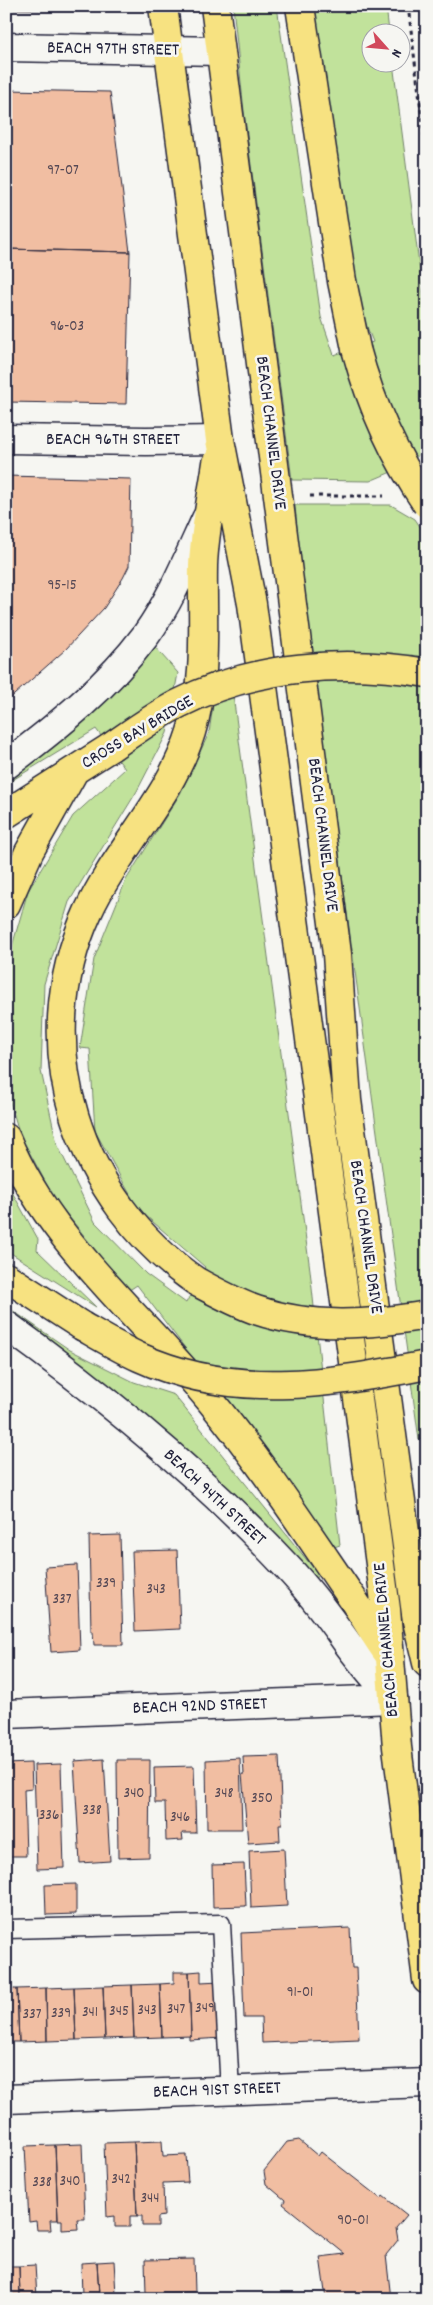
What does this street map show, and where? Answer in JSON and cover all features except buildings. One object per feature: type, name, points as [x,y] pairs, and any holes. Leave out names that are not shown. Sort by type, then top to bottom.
[{"type":"main road","name":"BEACH CHANNEL DRIVE","points":[[163,6],[220,440],[252,604],[386,1609],[396,1747],[427,1980]]},
{"type":"main road","name":"BEACH CHANNEL DRIVE","points":[[215,6],[337,954],[348,1110],[417,1621],[427,1663]]},
{"type":"main road","points":[[300,6],[342,281],[356,349],[372,402],[385,432],[398,460],[427,504]]},
{"type":"main road","name":"BEACH CHANNEL DRIVE","points":[[220,440],[203,564],[202,680],[191,733],[171,777],[104,880],[77,940],[69,972],[62,1030],[66,1088],[73,1115],[89,1158],[126,1217],[142,1236],[176,1268],[197,1282],[255,1309],[309,1322],[337,1324],[369,1323],[427,1315]]},
{"type":"main road","name":"CROSS BAY BRIDGE","points":[[6,814],[179,704],[214,689],[250,678],[291,670],[336,666],[427,673]]},
{"type":"main road","points":[[6,904],[29,852],[73,773]]},
{"type":"main road","points":[[6,1138],[40,1205],[63,1236],[208,1398],[291,1509],[390,1656]]},
{"type":"main road","points":[[6,1277],[82,1326],[149,1361],[198,1377],[259,1384],[325,1383],[427,1365]]},
{"type":"street","name":"BEACH 97TH STREET","points":[[6,47],[220,51]]},
{"type":"street","name":"BEACH 96TH STREET","points":[[6,439],[220,440]]},
{"type":"street","points":[[6,765],[58,725],[86,700],[109,678],[146,635],[168,597],[210,511]]},
{"type":"street","name":"BEACH 94TH STREET","points":[[6,1325],[108,1403],[242,1522],[287,1567],[326,1612],[349,1645],[393,1699]]},
{"type":"street","name":"BEACH 92ND STREET","points":[[6,1714],[393,1699]]},
{"type":"street","name":"BEACH 91ST STREET","points":[[6,2099],[427,2083]]},
{"type":"lane","points":[[6,1929],[221,1924],[230,2091]]},
{"type":"path","points":[[408,6],[427,158]]},
{"type":"path","points":[[278,496],[387,496]]},
{"type":"green space","points":[[233,6],[277,6],[321,317],[334,355],[373,342],[359,307],[312,6],[386,6],[388,22],[360,22],[360,72],[394,72],[427,326],[427,447],[408,465],[370,481],[292,480],[244,111]]},
{"type":"green space","points":[[295,505],[391,505],[415,519],[427,537],[424,555],[427,572],[427,1438],[419,1440],[301,576]]},
{"type":"green space","points":[[153,645],[178,673],[167,733],[137,791],[69,902],[44,984],[41,1071],[57,1144],[95,1222],[146,1274],[186,1303],[205,1267],[138,1209],[95,1131],[90,1049],[80,1048],[94,959],[126,880],[180,794],[209,733],[214,698],[233,695],[310,1270],[340,1545],[328,1549],[284,1478],[137,1285],[128,1291],[54,1198],[20,1135],[6,1089],[6,957],[9,957],[28,891],[73,816],[125,769],[96,729],[6,784],[6,774]]},
{"type":"green space","points":[[6,1181],[38,1239],[37,1250],[96,1307],[6,1250]]},
{"type":"green space","points":[[6,1306],[70,1350],[134,1382],[174,1395],[319,1575],[313,1583],[6,1314]]}]
